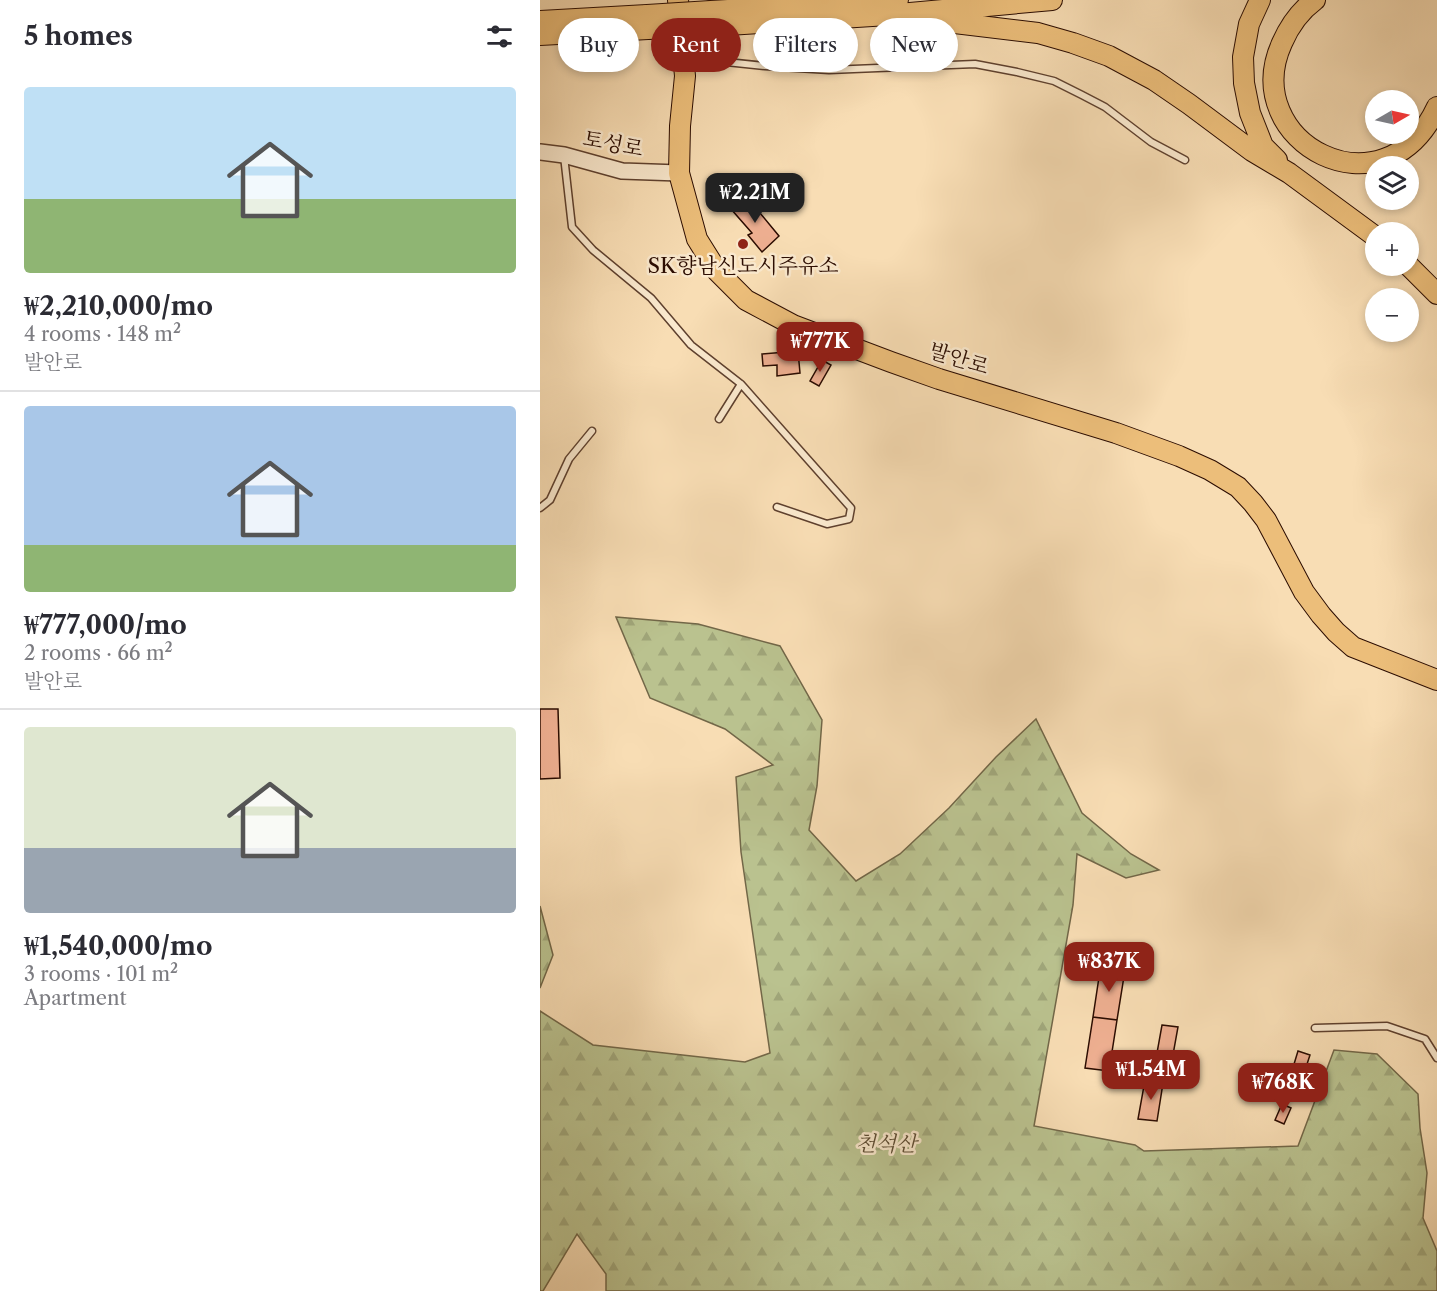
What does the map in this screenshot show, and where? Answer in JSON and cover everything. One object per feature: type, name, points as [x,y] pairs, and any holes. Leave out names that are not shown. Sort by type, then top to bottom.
[{"type":"main road","name":"발안로","points":[[678,0],[680,18]]},
{"type":"main road","points":[[540,34],[648,22],[1052,0]]},
{"type":"main road","points":[[1260,0],[1249,24],[1243,57],[1244,83],[1250,112],[1263,146],[1289,173]]},
{"type":"main road","points":[[1315,0],[1295,20],[1285,36],[1273,67],[1272,84],[1276,103],[1292,132],[1319,153],[1357,165],[1382,160],[1399,153],[1428,125],[1437,107]]},
{"type":"main road","points":[[893,8],[1038,33],[1109,56],[1154,80],[1252,151],[1289,173],[1365,229]]},
{"type":"main road","points":[[540,21],[648,22]]},
{"type":"main road","name":"발안로","points":[[685,72],[680,126],[680,173],[697,239],[717,271],[746,300],[793,326],[891,362],[1116,433],[1210,470],[1238,488],[1253,503],[1271,528],[1304,592],[1321,615],[1353,646],[1437,680]]},
{"type":"main road","points":[[1419,276],[1437,294]]},
{"type":"main road","points":[[1389,662],[1437,665]]},
{"type":"street","name":"토성로","points":[[540,152],[564,155],[622,171],[680,173]]},
{"type":"lane","points":[[741,64],[830,70],[975,64],[1017,72],[1054,81],[1105,107],[1151,142],[1185,160]]},
{"type":"lane","points":[[564,155],[572,227],[593,250],[651,298],[691,345],[741,384],[851,508],[849,519],[827,524],[777,507]]},
{"type":"lane","points":[[719,419],[741,384]]},
{"type":"lane","points":[[540,508],[550,500],[570,459],[592,431]]},
{"type":"lane","points":[[1315,1028],[1387,1026],[1425,1039],[1437,1058]]},
{"type":"green space","name":"천석산","points":[[616,617],[698,624],[780,646],[822,720],[817,786],[809,830],[856,881],[900,854],[949,808],[996,757],[1036,719],[1082,813],[1131,854],[1159,870],[1126,878],[1077,854],[1073,905],[1034,1126],[1135,1145],[1144,1151],[1298,1146],[1334,1050],[1377,1054],[1418,1094],[1420,1128],[1427,1173],[1423,1218],[1437,1251],[1437,1291],[606,1291],[606,1274],[577,1234],[543,1291],[540,1291],[540,1011],[593,1045],[745,1062],[770,1053],[741,852],[736,777],[773,765],[725,729],[650,698]]},
{"type":"green space","points":[[540,906],[553,955],[540,988]]},
{"type":"building","points":[[746,196],[779,236],[762,252],[748,235],[752,233],[731,209]]},
{"type":"building","points":[[798,351],[800,373],[777,376],[777,365],[763,366],[762,354]]},
{"type":"building","points":[[822,360],[831,365],[819,386],[810,381]]},
{"type":"building","points":[[540,709],[558,709],[560,778],[540,779]]},
{"type":"building","points":[[1101,964],[1125,970],[1117,1020],[1093,1017]]},
{"type":"building","points":[[1093,1017],[1117,1020],[1109,1071],[1085,1068]]},
{"type":"building","points":[[1162,1025],[1178,1027],[1169,1077],[1153,1075]]},
{"type":"building","points":[[1298,1051],[1310,1055],[1295,1101],[1284,1097]]},
{"type":"building","points":[[1145,1080],[1163,1083],[1157,1121],[1138,1119]]},
{"type":"building","points":[[1282,1104],[1291,1108],[1284,1124],[1275,1120]]},
{"type":"place","name":"SK향남신도시주유소","points":[[743,244]]}]
